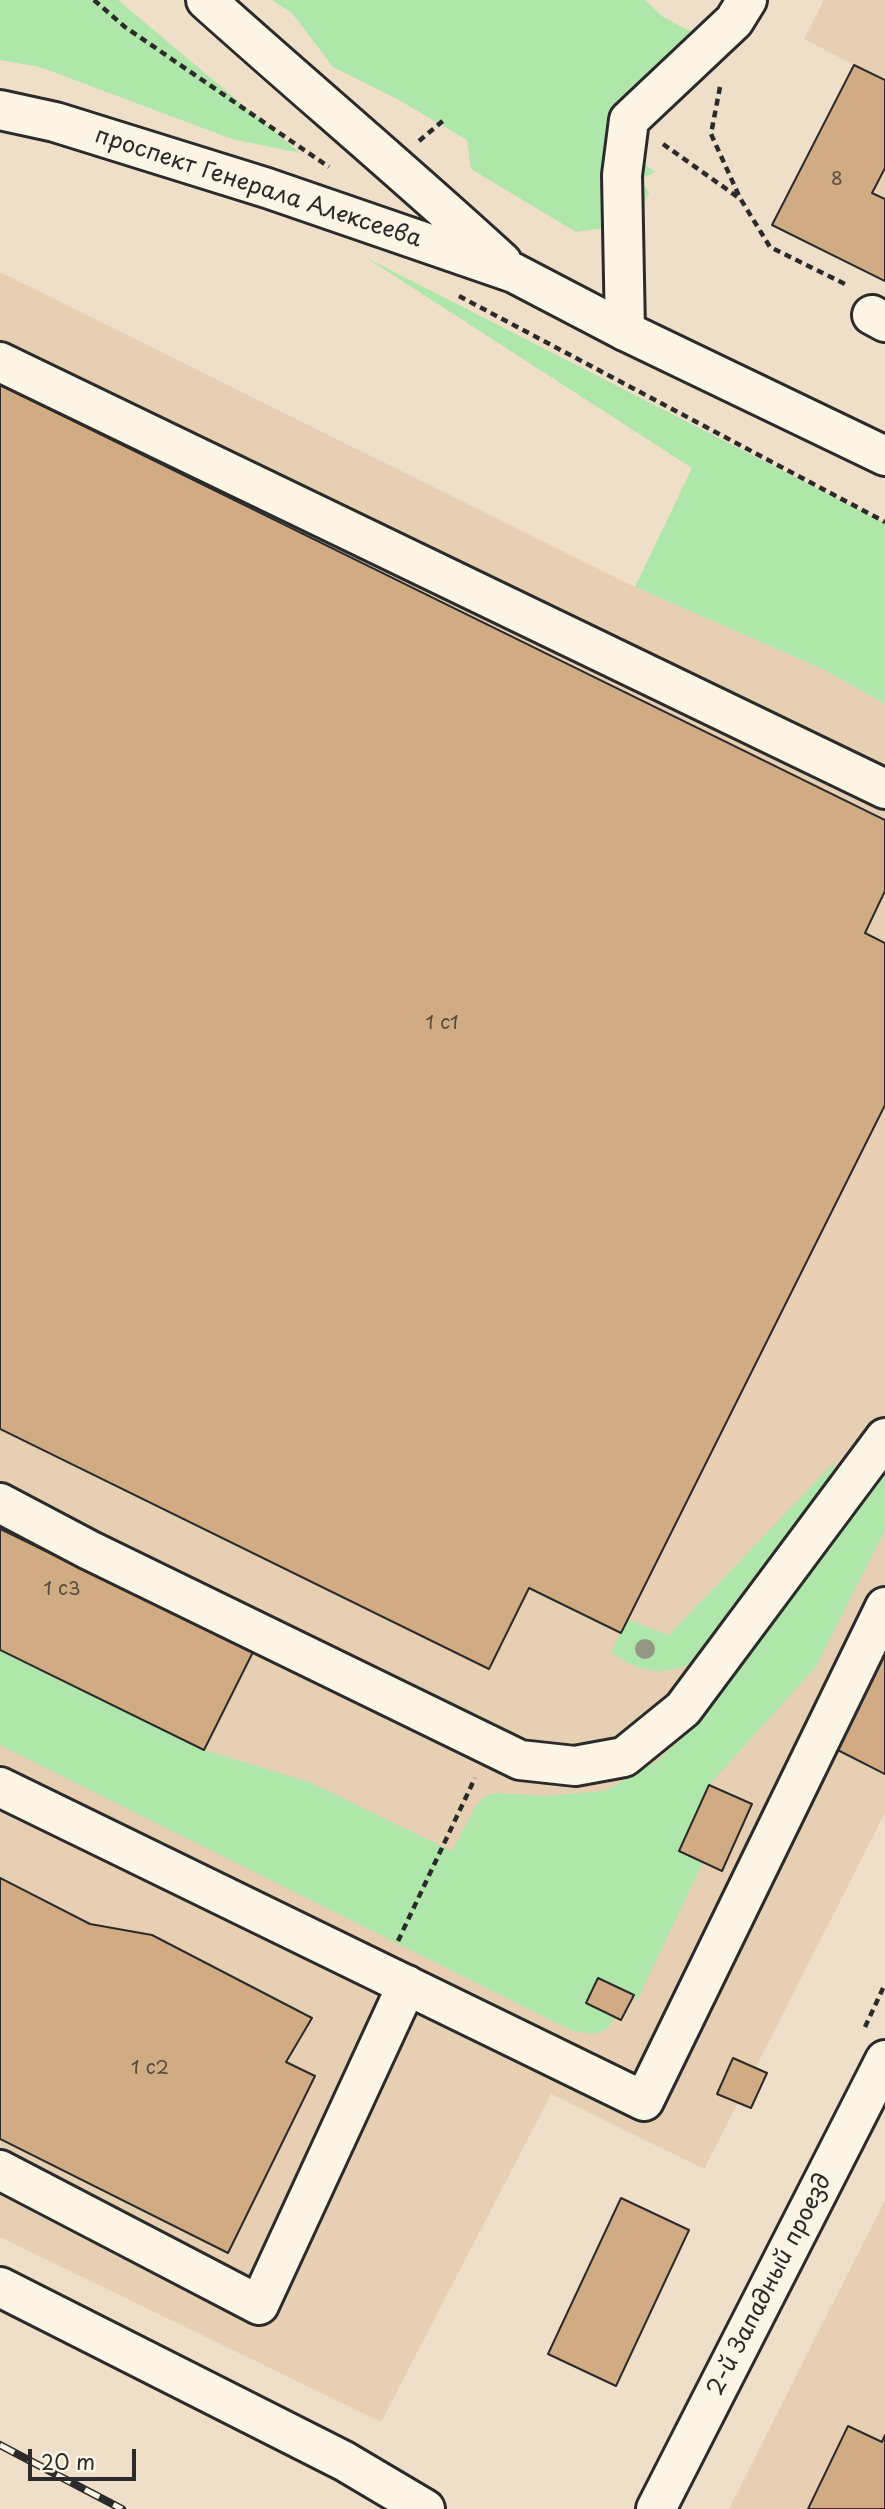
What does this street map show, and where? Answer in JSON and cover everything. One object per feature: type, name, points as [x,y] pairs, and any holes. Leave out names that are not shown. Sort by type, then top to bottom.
[{"type":"main road","name":"проспект Генерала Алексеева","points":[[206,0],[316,99],[393,162],[514,273]]},
{"type":"main road","points":[[625,331],[622,175],[629,120],[734,21],[747,0]]},
{"type":"main road","name":"проспект Генерала Алексеева","points":[[0,110],[55,122],[254,184],[514,273],[625,331],[885,456]]},
{"type":"main road","points":[[0,362],[885,789]]},
{"type":"main road","points":[[0,1503],[89,1550],[520,1760],[575,1766],[624,1758],[683,1709],[885,1438]]},
{"type":"main road","points":[[0,1787],[645,2101],[885,1607]]},
{"type":"main road","points":[[0,2170],[259,2305],[395,1979]]},
{"type":"main road","name":"2-й Западный проезд","points":[[656,2509],[885,2060]]},
{"type":"main road","points":[[0,2287],[344,2461],[400,2503]]},
{"type":"path","points":[[94,0],[125,27],[339,174]]},
{"type":"path","points":[[720,84],[710,134],[740,198],[770,247],[871,308]]},
{"type":"path","points":[[629,120],[740,198]]},
{"type":"path","points":[[448,290],[885,522]]},
{"type":"path","points":[[395,1979],[444,1847],[489,1745]]},
{"type":"shaded area","points":[[824,0],[885,0],[885,281],[772,225],[854,65],[804,39]]},
{"type":"shaded area","points":[[0,272],[635,587],[825,670],[885,704],[885,1813],[704,2169],[551,2094],[381,2422],[0,2237]]},
{"type":"shaded area","points":[[885,2200],[885,2509],[729,2509]]},
{"type":"green space","points":[[0,0],[118,0],[300,153],[232,139],[40,67],[0,60]]},
{"type":"green space","points":[[272,0],[645,0],[663,17],[698,35],[640,126],[632,154],[655,172],[637,181],[645,186],[649,193],[643,205],[632,208],[642,223],[576,232],[471,169],[467,140],[399,100],[333,67],[292,13]]},
{"type":"green space","points":[[365,257],[885,523],[885,704],[825,670],[635,587],[692,468]]},
{"type":"green space","points":[[833,1464],[836,1471],[694,1662],[671,1670],[651,1671],[631,1665],[611,1652],[628,1620],[669,1635]]},
{"type":"green space","points":[[885,1468],[885,1530],[815,1668],[709,1785],[679,1851],[703,1862],[638,1999],[623,1995],[611,2023],[601,2032],[584,2033],[571,2030],[0,1745],[0,1650],[204,1750],[309,1782],[452,1851],[477,1804],[486,1796],[497,1793],[544,1796],[605,1791],[656,1762],[697,1723]]},
{"type":"building","points":[[854,65],[885,80],[885,168],[872,193],[885,199],[885,281],[772,225]]},
{"type":"building","points":[[0,385],[885,820],[885,891],[865,933],[885,943],[885,1105],[621,1633],[529,1588],[489,1669],[0,1429]]},
{"type":"building","points":[[0,1529],[253,1652],[204,1750],[0,1650]]},
{"type":"building","points":[[870,1646],[885,1654],[885,1774],[822,1742]]},
{"type":"building","points":[[709,1785],[752,1804],[722,1871],[679,1851]]},
{"type":"building","points":[[0,1878],[90,1924],[152,1935],[312,2018],[286,2062],[315,2076],[228,2253],[0,2139]]},
{"type":"building","points":[[598,1978],[634,1995],[621,2020],[586,2003]]},
{"type":"building","points":[[733,2058],[767,2073],[751,2108],[717,2094]]},
{"type":"building","points":[[621,2198],[689,2230],[616,2386],[548,2354]]},
{"type":"building","points":[[848,2426],[882,2442],[885,2435],[885,2509],[808,2509]]},
{"type":"railway","points":[[0,2445],[122,2509]]}]
